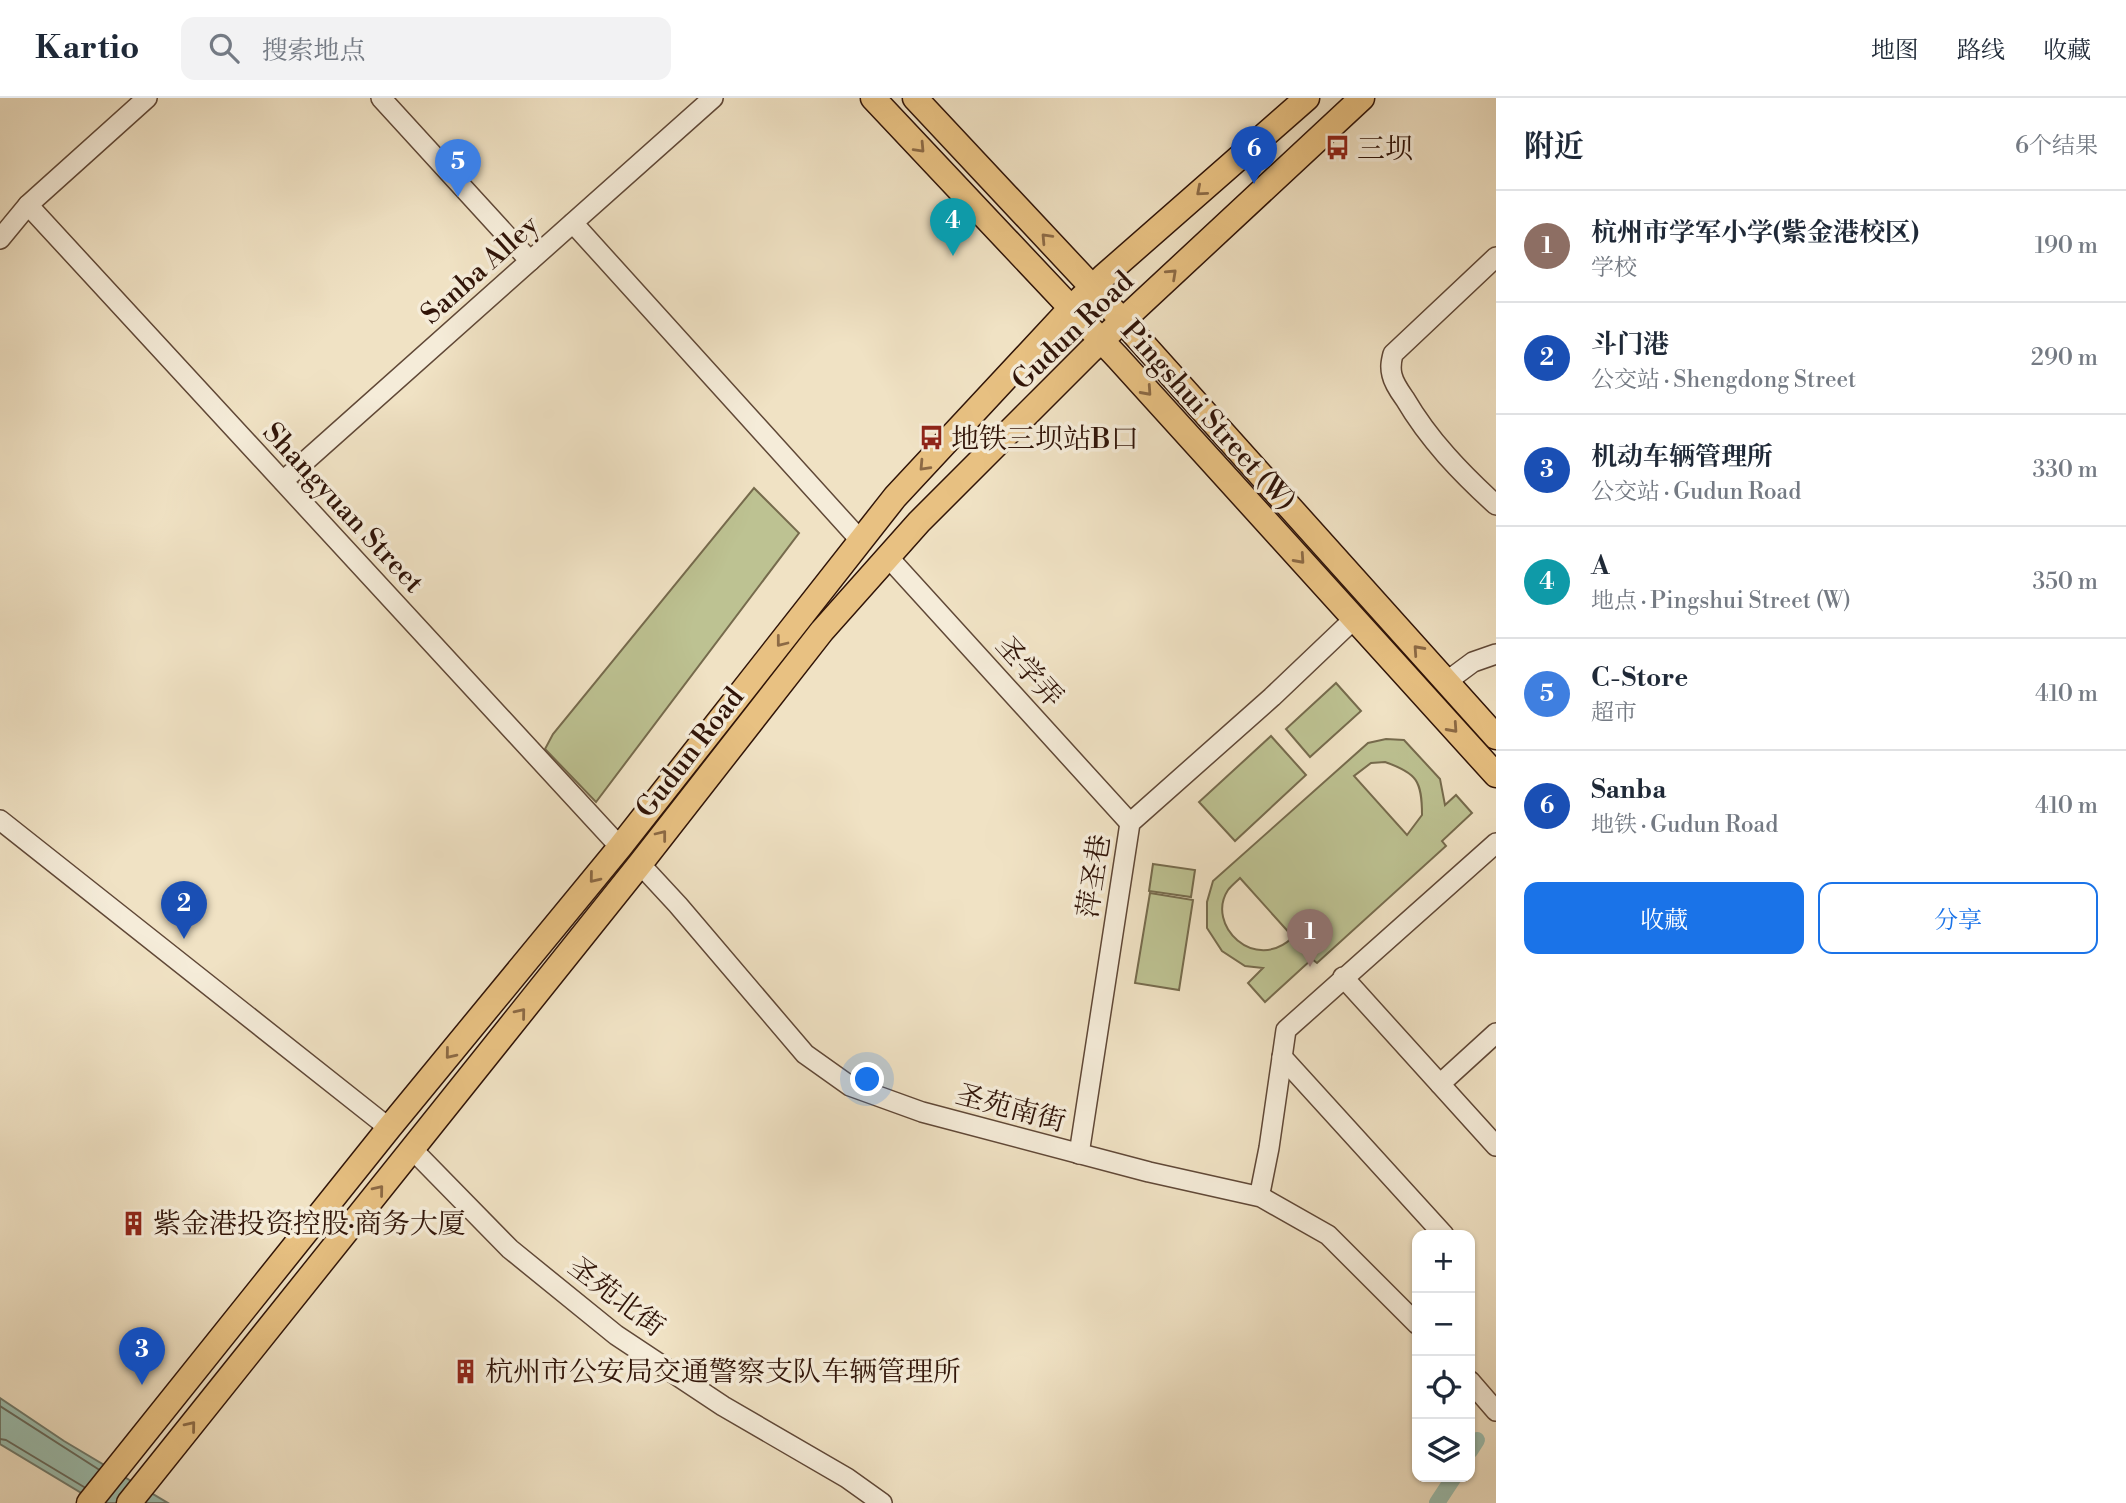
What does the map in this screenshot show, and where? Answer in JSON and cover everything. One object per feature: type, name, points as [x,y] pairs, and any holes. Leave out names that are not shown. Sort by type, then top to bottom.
[{"type":"main road","name":"Pingshui Street (W)","points":[[873,98],[1101,340],[1496,775]]},
{"type":"main road","name":"Pingshui Street (W)","points":[[915,98],[1093,288],[1496,737]]},
{"type":"main road","name":"Gudun Road","points":[[89,1503],[389,1128],[620,847],[895,497],[1103,277],[1307,98]]},
{"type":"main road","name":"Gudun Road","points":[[129,1503],[640,864],[822,631],[919,523],[1101,340],[1362,98]]},
{"type":"street","points":[[0,239],[28,205],[147,98]]},
{"type":"street","points":[[381,98],[530,261]]},
{"type":"street","name":"Sanba Alley","points":[[283,481],[713,98]]},
{"type":"street","name":"Shangyuan Street","points":[[28,205],[620,847]]},
{"type":"street","points":[[573,223],[860,541]]},
{"type":"street","points":[[1496,257],[1393,354],[1390,366],[1392,379],[1433,440],[1459,471],[1496,505]]},
{"type":"street","name":"圣学弄","points":[[888,557],[1130,823]]},
{"type":"street","name":"萍圣巷","points":[[1079,1154],[1130,823],[1272,697],[1354,619]]},
{"type":"street","points":[[1446,682],[1474,662],[1496,654]]},
{"type":"street","points":[[0,820],[389,1128]]},
{"type":"street","points":[[1261,1188],[1286,1030],[1496,843]]},
{"type":"street","name":"圣苑南街","points":[[640,864],[805,1054],[850,1086],[922,1112],[1149,1172],[1261,1197],[1328,1235],[1412,1319]]},
{"type":"street","points":[[1343,977],[1496,1146]]},
{"type":"street","points":[[1440,1084],[1496,1033]]},
{"type":"street","points":[[1283,1057],[1439,1230]]},
{"type":"street","name":"圣苑北街","points":[[412,1149],[510,1249],[616,1335],[723,1406],[847,1478],[882,1503]]},
{"type":"street","points":[[1475,1387],[1496,1411]]},
{"type":"green space","points":[[754,488],[799,533],[596,802],[545,749],[553,734]]},
{"type":"green space","points":[[1336,683],[1361,711],[1310,757],[1286,729]]},
{"type":"green space","points":[[1271,736],[1306,775],[1235,841],[1199,802]]},
{"type":"green space","points":[[1386,739],[1404,740],[1440,779],[1445,805],[1456,795],[1472,813],[1442,841],[1446,846],[1317,963],[1312,959],[1265,1002],[1248,983],[1263,968],[1245,966],[1222,951],[1207,928],[1207,902],[1213,881],[1368,743]],"holes":[[[1385,762],[1404,770],[1419,786],[1422,815],[1407,835],[1354,776],[1371,763]],[[1240,878],[1293,937],[1278,947],[1264,950],[1250,948],[1228,930],[1223,917],[1223,904],[1228,890]]]},
{"type":"green space","points":[[1153,864],[1195,870],[1191,897],[1149,891]]},
{"type":"green space","points":[[1150,893],[1193,900],[1179,990],[1135,983]]},
{"type":"water","points":[[0,1398],[64,1441],[168,1503],[98,1503],[0,1444]]},
{"type":"waterway","points":[[1437,1503],[1451,1482]]},
{"type":"place","name":"三坝","points":[[1337,148]]},
{"type":"place","name":"Sanba","points":[[1254,184]]},
{"type":"place","name":"C-Store","points":[[458,197]]},
{"type":"place","name":"A","points":[[953,256]]},
{"type":"place","name":"地铁三坝站B口","points":[[931,438]]},
{"type":"place","name":"斗门港","points":[[184,939]]},
{"type":"place","name":"杭州市学军小学(紫金港校区)","points":[[1310,967]]},
{"type":"place","name":"紫金港投资控股·商务大厦","points":[[133,1223]]},
{"type":"place","name":"杭州市公安局交通警察支队车辆管理所","points":[[465,1371]]},
{"type":"place","name":"机动车辆管理所","points":[[142,1385]]}]
